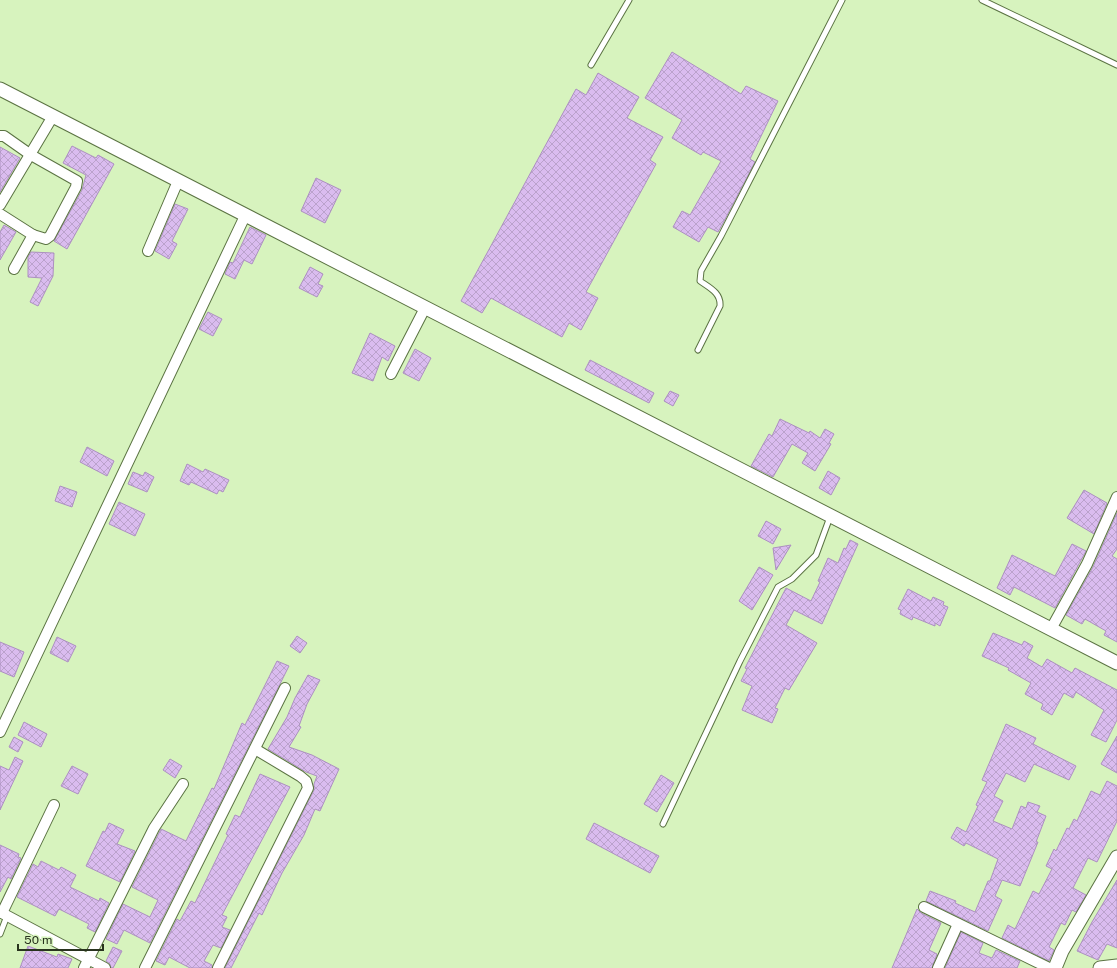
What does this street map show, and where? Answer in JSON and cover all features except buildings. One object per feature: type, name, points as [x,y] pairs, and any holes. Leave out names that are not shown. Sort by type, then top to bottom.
[{"type":"street","points":[[0,89],[1117,663]]},
{"type":"street","points":[[0,205],[53,116]]},
{"type":"street","points":[[0,136],[4,136],[31,155],[77,181],[76,187],[50,236],[46,239],[33,235],[0,214]]},
{"type":"street","points":[[148,251],[178,181]]},
{"type":"street","points":[[0,732],[246,216]]},
{"type":"street","points":[[14,269],[33,235]]},
{"type":"street","points":[[391,374],[425,308]]},
{"type":"street","points":[[1051,629],[1087,564],[1117,497]]},
{"type":"street","points":[[144,968],[285,688]]},
{"type":"street","points":[[218,968],[308,788],[306,781],[300,776],[255,749]]},
{"type":"street","points":[[86,964],[154,828],[183,784]]},
{"type":"street","points":[[54,805],[3,914],[86,964],[105,968]]},
{"type":"street","points":[[1055,968],[1062,951],[1117,857]]},
{"type":"street","points":[[924,907],[1049,968]]},
{"type":"street","points":[[938,968],[958,924]]},
{"type":"street","points":[[1100,968],[1117,966]]},
{"type":"lane","points":[[591,65],[629,0]]},
{"type":"lane","points":[[698,350],[720,306],[718,295],[700,281],[701,271],[721,236],[842,0]]},
{"type":"lane","points":[[982,0],[1117,65]]},
{"type":"lane","points":[[663,824],[740,661],[778,588],[792,579],[816,556],[830,516]]},
{"type":"lane","points":[[0,934],[3,914]]}]
